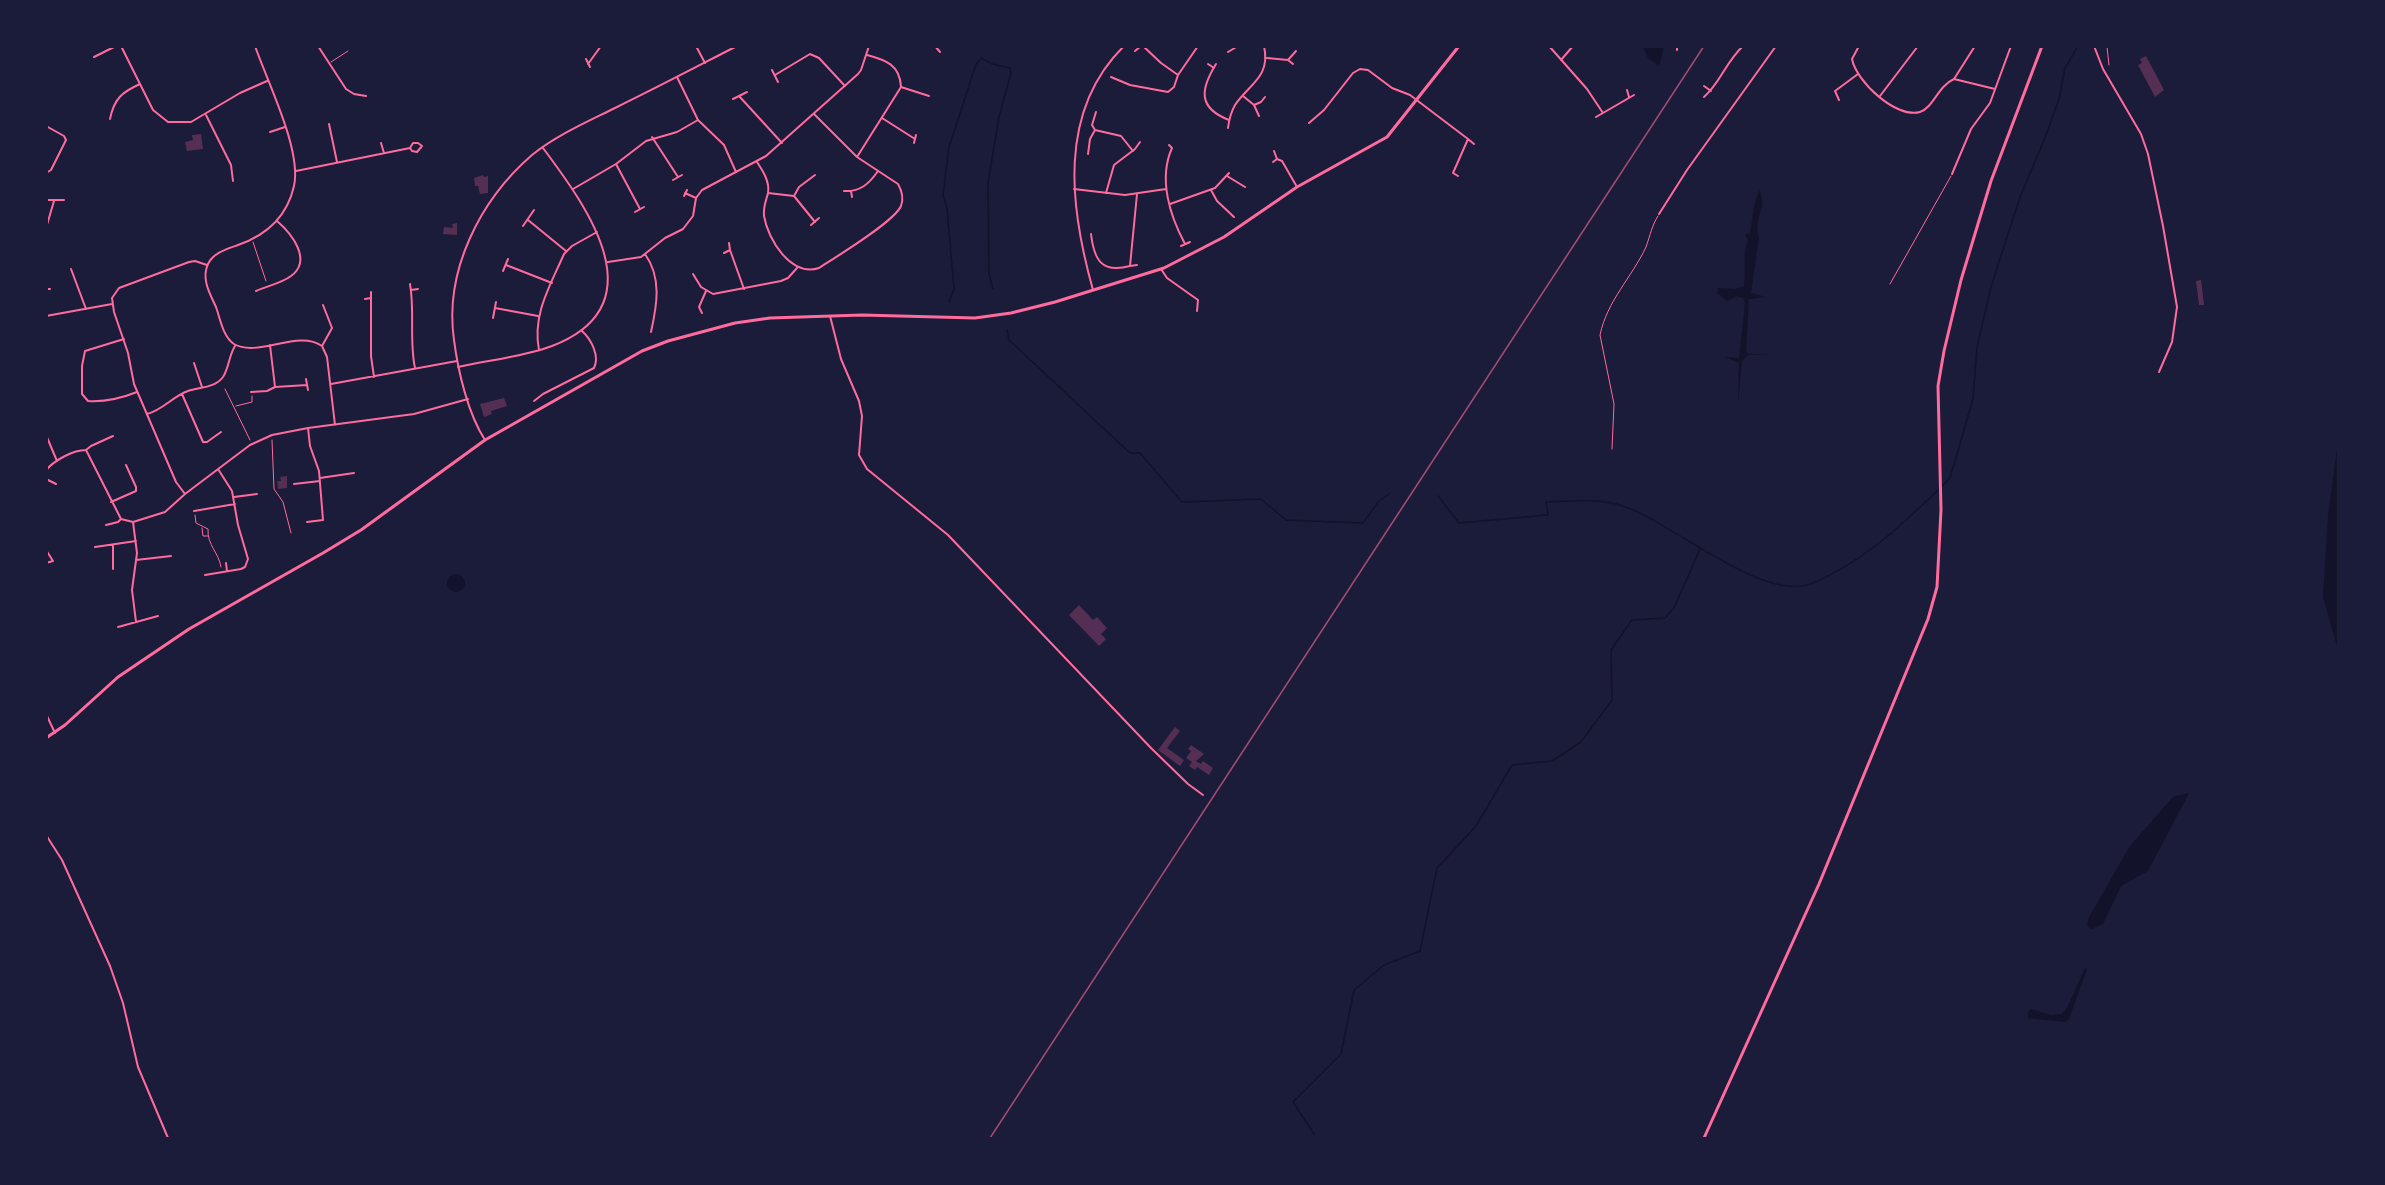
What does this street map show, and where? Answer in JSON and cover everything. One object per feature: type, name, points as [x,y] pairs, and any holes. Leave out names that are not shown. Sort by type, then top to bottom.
[{"type":"main road","points":[[46,738],[55,733],[118,677],[189,629],[362,530],[485,440],[613,366],[668,341],[735,323],[770,318],[830,316],[975,318],[1030,309],[1161,269],[1224,237],[1297,187],[1387,137],[1459,46]]},
{"type":"main road","points":[[1704,1138],[1819,884],[1928,619],[1937,587],[1941,510],[1938,386],[1944,351],[1959,288],[1991,181],[2042,46]]},
{"type":"street","points":[[94,57],[116,46]]},
{"type":"street","points":[[121,46],[153,110],[167,121],[185,123],[267,81]]},
{"type":"street","points":[[255,46],[292,150],[296,171],[291,198],[277,221],[252,240],[219,253],[207,265],[205,277],[226,335],[235,345],[243,347],[308,340],[322,346],[327,357],[335,425]]},
{"type":"street","points":[[318,46],[350,92],[366,96]]},
{"type":"street","points":[[586,59],[589,66],[601,46]]},
{"type":"street","points":[[696,46],[705,63]]},
{"type":"street","points":[[485,440],[458,367],[453,335],[453,306],[466,246],[482,214],[522,165],[559,137],[737,46]]},
{"type":"street","points":[[608,262],[636,258],[645,254],[690,222],[696,198],[702,190],[757,162],[782,143],[861,70],[869,46]]},
{"type":"street","points":[[1093,290],[1079,237],[1074,189],[1074,154],[1084,109],[1100,77],[1124,46]]},
{"type":"street","points":[[1135,51],[1142,46],[1179,75]]},
{"type":"street","points":[[1111,76],[1130,85],[1165,92],[1174,87],[1198,46]]},
{"type":"street","points":[[1228,52],[1232,47],[1239,46]]},
{"type":"street","points":[[1228,128],[1236,104],[1258,79],[1266,58],[1264,46]]},
{"type":"street","points":[[1549,46],[1587,89],[1603,113]]},
{"type":"street","points":[[1561,60],[1573,46]]},
{"type":"street","points":[[1704,97],[1711,91],[1726,64],[1743,46]]},
{"type":"street","points":[[1659,214],[1687,170],[1776,46]]},
{"type":"street","points":[[1859,46],[1852,59],[1858,74],[1869,88],[1879,97],[1907,110],[1919,112],[1926,107],[1943,85],[1954,80],[1975,46]]},
{"type":"street","points":[[1879,97],[1918,46]]},
{"type":"street","points":[[1952,174],[1968,135],[1986,109],[2011,46]]},
{"type":"street","points":[[2094,46],[2103,69],[2141,134],[2148,154],[2163,226],[2177,307],[2172,342],[2159,372]]},
{"type":"street","points":[[936,47],[940,52]]},
{"type":"street","points":[[1288,60],[1296,51]]},
{"type":"street","points":[[775,75],[810,54],[819,58],[845,86]]},
{"type":"street","points":[[857,157],[901,87],[899,74],[892,64],[867,55]]},
{"type":"street","points":[[1266,58],[1288,60],[1293,64]]},
{"type":"street","points":[[1208,64],[1215,66],[1206,83],[1206,102],[1214,113],[1229,120]]},
{"type":"street","points":[[1309,123],[1324,110],[1353,72],[1364,69],[1392,88],[1410,95],[1474,144]]},
{"type":"street","points":[[772,70],[778,82]]},
{"type":"street","points":[[1839,100],[1835,91],[1858,74]]},
{"type":"street","points":[[677,77],[699,120],[724,145],[736,172]]},
{"type":"street","points":[[1954,80],[1995,89]]},
{"type":"street","points":[[110,119],[116,100],[126,90],[140,84]]},
{"type":"street","points":[[1704,86],[1711,91]]},
{"type":"street","points":[[901,87],[929,96]]},
{"type":"street","points":[[923,94],[925,90]]},
{"type":"street","points":[[1626,90],[1629,97]]},
{"type":"street","points":[[734,99],[747,92]]},
{"type":"street","points":[[1596,117],[1634,95]]},
{"type":"street","points":[[739,96],[782,143]]},
{"type":"street","points":[[1243,96],[1254,105],[1258,116]]},
{"type":"street","points":[[1254,105],[1265,97]]},
{"type":"street","points":[[1096,112],[1092,126],[1095,130],[1121,136],[1133,151]]},
{"type":"street","points":[[206,114],[231,165],[233,181]]},
{"type":"street","points":[[757,162],[767,180],[768,193],[763,206],[766,226],[780,250],[797,268],[811,271],[819,268],[897,213],[902,205],[902,191],[898,184],[857,157],[814,114]]},
{"type":"street","points":[[882,118],[915,139]]},
{"type":"street","points":[[573,189],[616,164],[652,137],[677,132],[699,120]]},
{"type":"street","points":[[329,124],[337,162]]},
{"type":"street","points":[[46,126],[64,136],[66,140],[51,170],[46,173]]},
{"type":"street","points":[[270,132],[285,127]]},
{"type":"street","points":[[1088,154],[1090,140],[1095,130]]},
{"type":"street","points":[[652,137],[678,177]]},
{"type":"street","points":[[1453,173],[1468,139]]},
{"type":"street","points":[[381,142],[384,153]]},
{"type":"street","points":[[1106,193],[1114,165],[1133,151],[1140,142]]},
{"type":"street","points":[[1169,145],[1172,148],[1166,165],[1167,189],[1175,223],[1185,244]]},
{"type":"street","points":[[296,171],[410,148]]},
{"type":"street","points":[[458,367],[539,350],[582,331],[604,301],[608,281],[608,262],[597,232],[573,189],[543,148]]},
{"type":"street","points":[[1274,151],[1297,187]]},
{"type":"street","points":[[1273,162],[1277,159]]},
{"type":"street","points":[[616,164],[642,208],[635,212]]},
{"type":"street","points":[[844,190],[851,191],[863,187],[878,171]]},
{"type":"street","points":[[1448,171],[1458,176]]},
{"type":"street","points":[[807,173],[811,178]]},
{"type":"street","points":[[673,180],[682,175]]},
{"type":"street","points":[[794,196],[799,187],[815,175]]},
{"type":"street","points":[[1170,204],[1211,190],[1228,175],[1245,187]]},
{"type":"street","points":[[227,176],[233,176]]},
{"type":"street","points":[[1074,189],[1137,194],[1167,189]]},
{"type":"street","points":[[1211,190],[1213,196],[1233,216],[1229,219]]},
{"type":"street","points":[[851,191],[852,197]]},
{"type":"street","points":[[685,193],[696,198]]},
{"type":"street","points":[[768,193],[794,196],[815,222]]},
{"type":"street","points":[[1130,266],[1137,194]]},
{"type":"street","points":[[46,200],[64,200]]},
{"type":"street","points":[[46,228],[54,201]]},
{"type":"street","points":[[524,226],[534,210]]},
{"type":"street","points":[[811,225],[819,218]]},
{"type":"street","points":[[528,220],[566,251]]},
{"type":"street","points":[[256,291],[292,276],[297,271],[300,256],[294,238],[277,221]]},
{"type":"street","points":[[539,350],[536,330],[538,316],[566,251],[597,232]]},
{"type":"street","points":[[1091,234],[1095,255],[1102,264],[1114,269],[1137,265]]},
{"type":"street","points":[[1181,246],[1190,242]]},
{"type":"street","points":[[729,243],[744,289]]},
{"type":"street","points":[[723,253],[730,250]]},
{"type":"street","points":[[645,254],[656,279],[657,301],[651,332]]},
{"type":"street","points":[[503,271],[508,259]]},
{"type":"street","points":[[185,494],[176,482],[137,392],[124,339],[112,304],[113,293],[120,288],[189,262],[195,261],[207,265]]},
{"type":"street","points":[[506,265],[552,283]]},
{"type":"street","points":[[693,274],[706,291],[717,294],[781,281],[788,278],[797,268]]},
{"type":"street","points":[[71,269],[86,309]]},
{"type":"street","points":[[1161,269],[1167,278],[1198,300]]},
{"type":"street","points":[[696,280],[701,278]]},
{"type":"street","points":[[410,284],[414,322],[412,358],[415,368]]},
{"type":"street","points":[[411,290],[418,289]]},
{"type":"street","points":[[702,313],[700,309],[706,291]]},
{"type":"street","points":[[371,292],[371,356],[374,377]]},
{"type":"street","points":[[1197,311],[1198,300],[1203,295]]},
{"type":"street","points":[[365,299],[371,298]]},
{"type":"street","points":[[493,318],[496,302]]},
{"type":"street","points":[[46,316],[112,304]]},
{"type":"street","points":[[322,346],[332,328],[323,305]]},
{"type":"street","points":[[495,308],[538,316]]},
{"type":"street","points":[[694,311],[700,309]]},
{"type":"street","points":[[830,316],[841,359],[859,400],[862,416],[859,455],[867,469],[948,535],[1151,748],[1188,784],[1203,795]]},
{"type":"street","points":[[647,322],[653,323]]},
{"type":"street","points":[[534,401],[590,370],[596,364],[592,346],[582,331]]},
{"type":"street","points":[[124,339],[85,351],[82,366],[82,394],[88,401],[94,401],[137,392]]},
{"type":"street","points":[[147,414],[160,409],[182,394],[216,383],[224,376],[235,345]]},
{"type":"street","points":[[270,345],[275,387]]},
{"type":"street","points":[[331,384],[457,361]]},
{"type":"street","points":[[194,363],[202,387]]},
{"type":"street","points":[[306,379],[308,390]]},
{"type":"street","points":[[251,392],[267,391],[275,387],[307,385]]},
{"type":"street","points":[[535,393],[538,397]]},
{"type":"street","points":[[182,394],[203,442],[207,442],[221,432]]},
{"type":"street","points":[[86,450],[121,519],[134,522],[162,514],[218,469],[253,444],[272,435],[414,414],[468,399]]},
{"type":"street","points":[[307,522],[323,520],[318,465],[310,446],[308,428]]},
{"type":"street","points":[[46,435],[57,461]]},
{"type":"street","points":[[46,470],[57,461],[113,436]]},
{"type":"street","points":[[109,438],[111,443]]},
{"type":"street","points":[[111,502],[136,491],[126,465]]},
{"type":"street","points":[[123,471],[128,469]]},
{"type":"street","points":[[205,575],[245,567],[248,559],[238,525],[234,497],[228,482],[218,469]]},
{"type":"street","points":[[294,484],[354,473]]},
{"type":"street","points":[[46,479],[56,484]]},
{"type":"street","points":[[234,497],[257,494]]},
{"type":"street","points":[[194,510],[235,504]]},
{"type":"street","points":[[106,525],[121,519]]},
{"type":"street","points":[[134,522],[136,560],[132,590],[136,622]]},
{"type":"street","points":[[95,547],[136,541]]},
{"type":"street","points":[[113,545],[113,569]]},
{"type":"street","points":[[46,550],[53,561],[46,563]]},
{"type":"street","points":[[136,560],[171,556]]},
{"type":"street","points":[[226,563],[227,571]]},
{"type":"street","points":[[118,627],[158,616]]},
{"type":"street","points":[[46,714],[55,733]]},
{"type":"street","points":[[46,834],[62,860],[110,966],[123,1003],[138,1067],[168,1138]]},
{"type":"lane","points":[[329,63],[348,51]]},
{"type":"lane","points":[[1890,284],[1952,174]]},
{"type":"lane","points":[[1612,448],[1614,404],[1600,335],[1615,296],[1646,247],[1659,214]]},
{"type":"path","points":[[2107,46],[2109,65]]},
{"type":"path","points":[[252,240],[267,286]]},
{"type":"path","points":[[225,389],[253,444]]},
{"type":"path","points":[[234,407],[252,402],[251,392]]},
{"type":"path","points":[[272,435],[274,489],[284,505],[291,533]]},
{"type":"path","points":[[194,510],[196,523],[208,529],[213,551],[219,555],[222,572]]},
{"type":"path","points":[[202,526],[203,536],[208,536]]},
{"type":"shaded area","points":[[1643,47],[1664,47],[1658,65],[1648,58]]},
{"type":"shaded area","points":[[1760,190],[1762,204],[1751,293],[1766,297],[1749,299],[1746,350],[1748,354],[1768,355],[1748,355],[1742,361],[1738,404],[1739,363],[1725,357],[1739,358],[1745,303],[1743,298],[1737,296],[1727,301],[1717,293],[1718,288],[1735,289],[1744,286],[1748,240],[1745,235],[1750,233]]},
{"type":"shaded area","points":[[2338,441],[2338,650],[2323,597],[2328,516]]},
{"type":"shaded area","points":[[452,574],[460,574],[465,579],[463,590],[452,592],[447,587],[447,579]]},
{"type":"shaded area","points":[[2189,793],[2148,871],[2121,886],[2103,924],[2092,929],[2087,926],[2089,917],[2130,846],[2173,797]]},
{"type":"shaded area","points":[[2085,968],[2087,969],[2069,1019],[2065,1022],[2028,1018],[2028,1012],[2031,1009],[2051,1015],[2062,1014]]},
{"type":"building","points":[[2146,56],[2164,90],[2155,97],[2138,65],[2142,63],[2140,59]]},
{"type":"building","points":[[201,134],[203,149],[187,151],[185,142],[193,140],[192,135]]},
{"type":"building","points":[[488,176],[488,193],[480,194],[478,186],[475,186],[474,178]]},
{"type":"building","points":[[457,223],[457,235],[443,234],[444,227],[453,228],[452,224]]},
{"type":"building","points":[[2201,280],[2204,305],[2199,305],[2196,281]]},
{"type":"building","points":[[504,398],[507,406],[491,411],[492,414],[484,417],[480,404]]},
{"type":"building","points":[[287,476],[287,488],[278,489],[277,481],[281,481],[280,477]]},
{"type":"building","points":[[1079,605],[1093,620],[1097,617],[1107,628],[1101,634],[1106,639],[1099,646],[1069,615]]},
{"type":"building","points":[[1175,727],[1180,731],[1167,748],[1184,760],[1180,766],[1158,750]]},
{"type":"building","points":[[1191,745],[1204,754],[1196,761],[1201,764],[1203,761],[1213,768],[1209,775],[1197,767],[1195,770],[1189,766],[1192,762],[1186,758],[1191,751],[1188,749]]},
{"type":"waterway","points":[[1942,486],[1950,478],[1973,399],[1977,347],[1991,287],[2020,197],[2059,99],[2065,68],[2078,46]]},
{"type":"waterway","points":[[2108,46],[2109,56]]},
{"type":"waterway","points":[[949,302],[954,289],[947,208],[943,195],[949,147],[976,64],[982,58],[992,64],[1010,68],[1011,73],[999,117],[988,183],[989,274],[993,289]]},
{"type":"waterway","points":[[1007,330],[1009,340],[1130,453],[1140,453],[1182,502],[1261,499],[1286,520],[1363,523],[1378,502],[1389,494]]},
{"type":"waterway","points":[[1438,496],[1459,523],[1548,515],[1546,502],[1614,503],[1666,527],[1740,570],[1764,581],[1787,586],[1812,584],[1843,568],[1873,548],[1939,489]]},
{"type":"waterway","points":[[1314,1134],[1293,1102],[1341,1054],[1354,990],[1384,965],[1420,951],[1437,868],[1476,826],[1512,765],[1552,761],[1581,742],[1612,700],[1611,650],[1632,620],[1665,618],[1674,608],[1700,549]]},
{"type":"railway","points":[[990,1138],[1704,46]]}]
